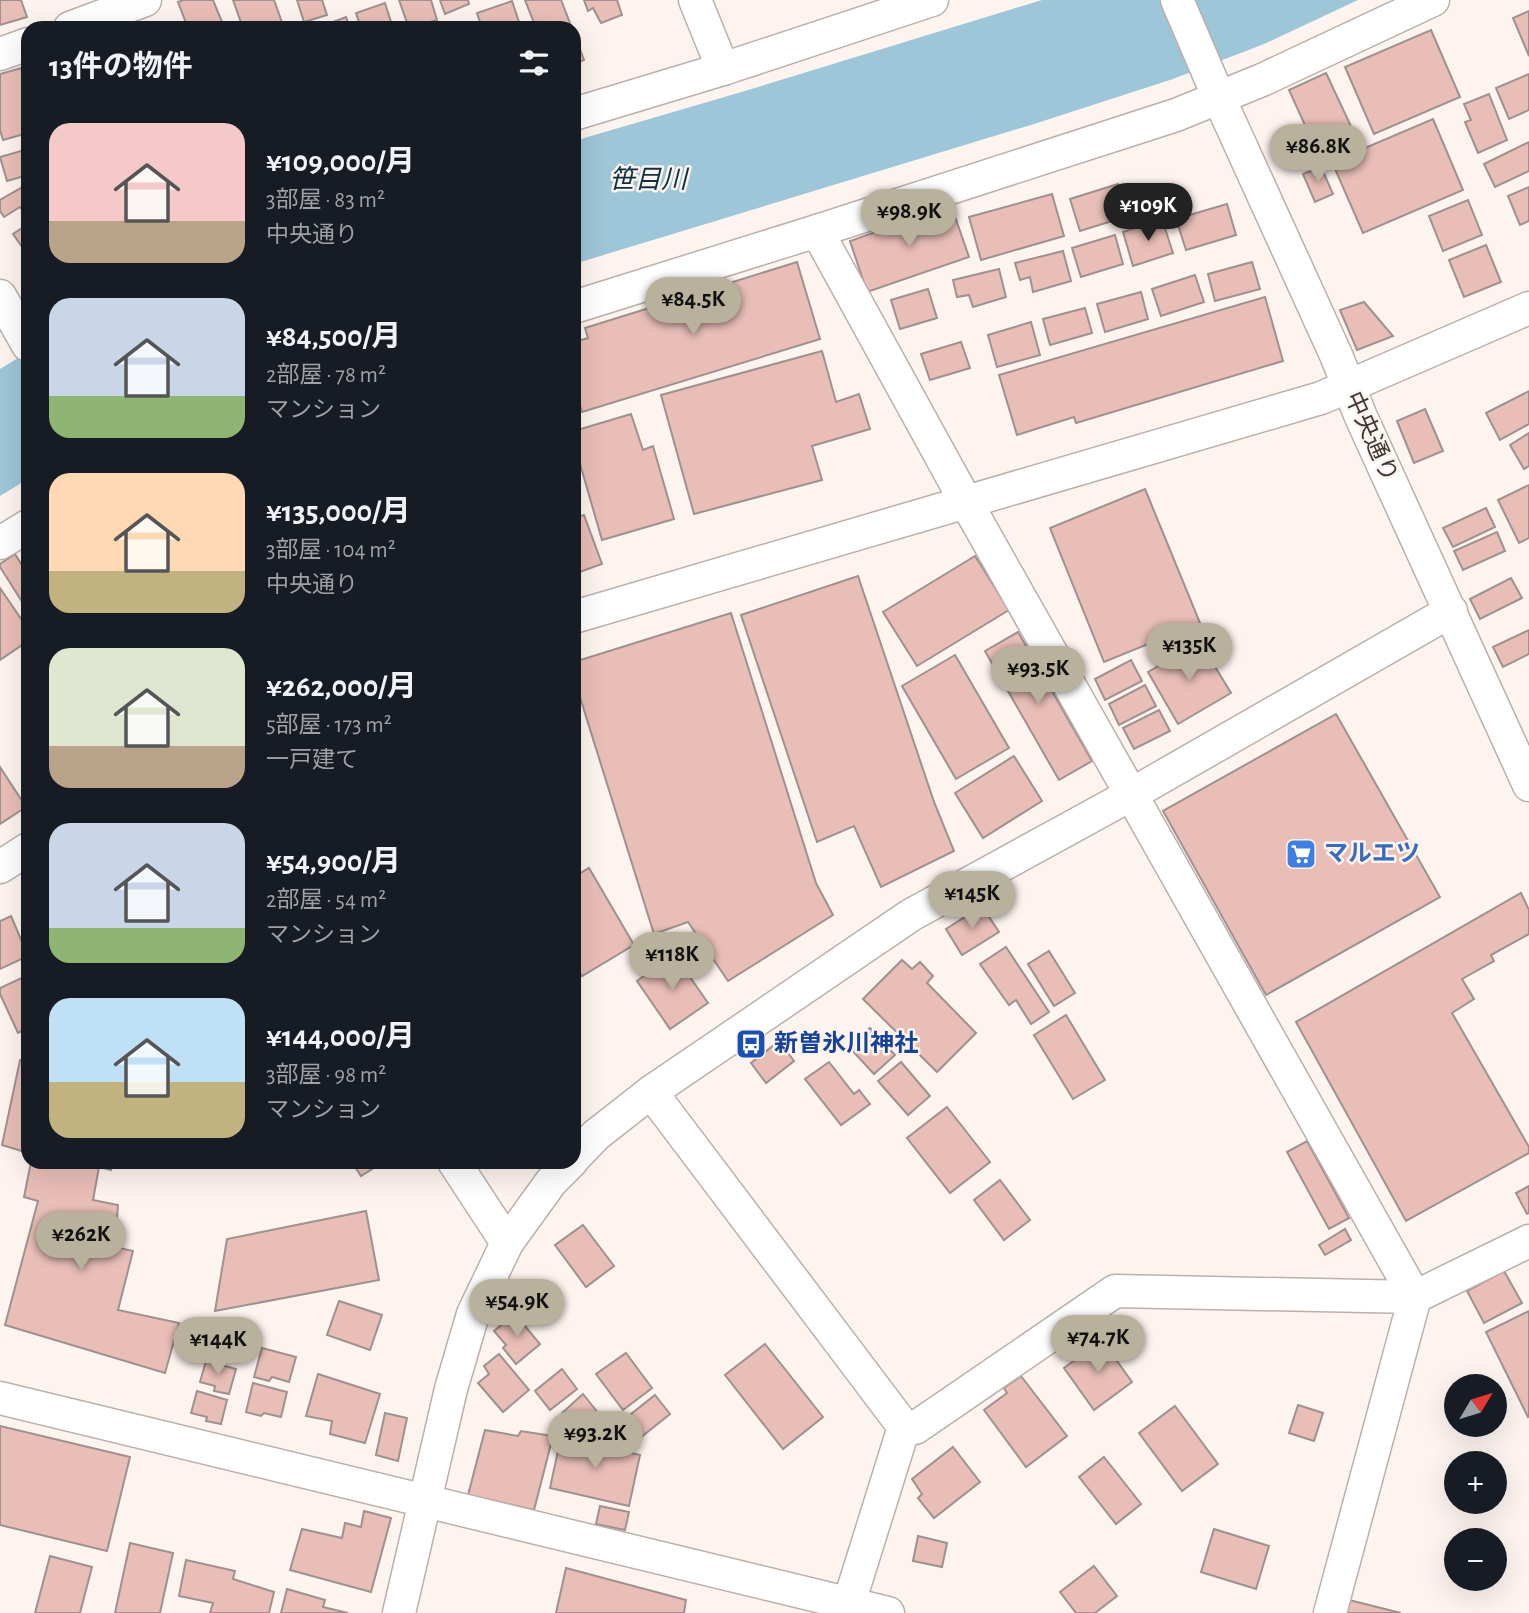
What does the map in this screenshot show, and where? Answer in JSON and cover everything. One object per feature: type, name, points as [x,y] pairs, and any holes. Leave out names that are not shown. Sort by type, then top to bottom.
[{"type":"street","points":[[89,21],[145,0]]},
{"type":"street","points":[[695,0],[723,69]]},
{"type":"street","points":[[581,112],[723,69],[932,0]]},
{"type":"street","name":"中央通り","points":[[1177,0],[1336,355],[1361,417],[1529,785]]},
{"type":"street","points":[[581,305],[817,232],[1176,115],[1217,93],[1274,74],[1433,0]]},
{"type":"street","points":[[0,54],[21,46]]},
{"type":"street","points":[[817,232],[966,502],[1415,1297],[1330,1613]]},
{"type":"street","points":[[581,615],[1321,398],[1529,308]]},
{"type":"street","points":[[0,542],[21,530]]},
{"type":"street","points":[[581,1151],[596,1135],[651,1092],[911,915],[1132,794],[1451,611]]},
{"type":"street","points":[[0,867],[21,854]]},
{"type":"street","points":[[651,1092],[904,1427],[915,1428],[1115,1291],[1415,1297],[1529,1241]]},
{"type":"street","points":[[459,1169],[507,1244]]},
{"type":"street","points":[[399,1613],[451,1389],[473,1314],[507,1244],[551,1182],[563,1169]]},
{"type":"street","points":[[0,1398],[888,1613]]},
{"type":"street","points":[[849,1603],[904,1427]]},
{"type":"water","name":"笹目川","points":[[1042,0],[1358,0],[1264,44],[1173,79],[581,262],[581,139]]},
{"type":"water","points":[[21,356],[21,483],[0,496],[0,369]]},
{"type":"building","points":[[0,0],[21,0],[27,17],[0,25]]},
{"type":"building","points":[[213,0],[222,21],[185,21],[178,2]]},
{"type":"building","points":[[233,0],[274,0],[282,21],[240,21]]},
{"type":"building","points":[[297,0],[322,0],[327,15],[304,21]]},
{"type":"building","points":[[399,0],[431,0],[437,20],[406,21]]},
{"type":"building","points":[[440,0],[468,0],[469,4],[445,14]]},
{"type":"building","points":[[525,0],[561,0],[569,21],[533,21]]},
{"type":"building","points":[[584,0],[617,0],[622,15],[601,23],[593,8],[588,11]]},
{"type":"building","points":[[512,1],[519,21],[480,21],[477,13]]},
{"type":"building","points":[[385,3],[391,21],[359,21],[356,13]]},
{"type":"building","points":[[1529,11],[1529,56],[1513,18]]},
{"type":"building","points":[[1431,30],[1460,97],[1374,134],[1345,67]]},
{"type":"building","points":[[21,68],[21,135],[3,140],[0,130],[0,74]]},
{"type":"building","points":[[1326,73],[1356,137],[1318,154],[1289,90]]},
{"type":"building","points":[[1529,74],[1529,110],[1509,119],[1496,88]]},
{"type":"building","points":[[1489,94],[1507,140],[1478,153],[1465,122],[1471,120],[1464,104]]},
{"type":"building","points":[[1433,119],[1463,190],[1363,233],[1332,162]]},
{"type":"building","points":[[1529,142],[1529,171],[1495,187],[1484,164]]},
{"type":"building","points":[[21,151],[21,177],[7,181],[0,157]]},
{"type":"building","points":[[1321,167],[1333,194],[1315,202],[1303,174]]},
{"type":"building","points":[[1118,184],[1128,216],[1080,231],[1070,199]]},
{"type":"building","points":[[1529,187],[1529,221],[1520,225],[1508,196]]},
{"type":"building","points":[[21,188],[21,208],[4,217],[0,211],[0,200]]},
{"type":"building","points":[[1052,194],[1064,236],[981,260],[969,217]]},
{"type":"building","points":[[1468,200],[1482,235],[1443,251],[1429,216]]},
{"type":"building","points":[[1227,204],[1236,235],[1186,250],[1176,219]]},
{"type":"building","points":[[951,205],[969,257],[867,292],[850,241]]},
{"type":"building","points":[[1162,219],[1173,253],[1133,266],[1123,232]]},
{"type":"building","points":[[21,229],[21,245],[13,234]]},
{"type":"building","points":[[1115,235],[1123,264],[1081,277],[1072,248]]},
{"type":"building","points":[[1486,245],[1501,282],[1464,297],[1449,260]]},
{"type":"building","points":[[1063,251],[1071,281],[1033,292],[1030,277],[1020,280],[1015,263]]},
{"type":"building","points":[[797,262],[820,339],[582,412],[581,340],[588,338],[585,328]]},
{"type":"building","points":[[1252,262],[1260,289],[1215,301],[1208,274]]},
{"type":"building","points":[[999,269],[1006,297],[973,307],[969,295],[957,297],[953,280]]},
{"type":"building","points":[[1195,275],[1204,302],[1161,316],[1152,289]]},
{"type":"building","points":[[928,289],[937,318],[900,329],[891,300]]},
{"type":"building","points":[[1141,292],[1148,319],[1105,332],[1097,304]]},
{"type":"building","points":[[1265,297],[1283,361],[1076,423],[1074,417],[1017,435],[999,375]]},
{"type":"building","points":[[1364,302],[1393,336],[1357,350],[1340,310]]},
{"type":"building","points":[[1085,308],[1092,333],[1050,345],[1043,319]]},
{"type":"building","points":[[1031,322],[1040,355],[997,367],[988,335]]},
{"type":"building","points":[[961,342],[970,368],[930,380],[921,354]]},
{"type":"building","points":[[822,351],[836,402],[859,394],[870,429],[812,446],[822,480],[694,514],[661,395]]},
{"type":"building","points":[[1529,391],[1529,424],[1500,440],[1486,413]]},
{"type":"building","points":[[1425,409],[1443,451],[1414,463],[1397,421]]},
{"type":"building","points":[[631,414],[643,450],[653,446],[674,519],[602,540],[581,467],[581,429]]},
{"type":"building","points":[[1529,433],[1529,466],[1524,469],[1510,445]]},
{"type":"building","points":[[1529,485],[1529,538],[1519,543],[1498,500]]},
{"type":"building","points":[[1145,489],[1200,623],[1104,662],[1050,528]]},
{"type":"building","points":[[1486,508],[1495,527],[1453,547],[1443,528]]},
{"type":"building","points":[[584,515],[602,564],[581,572],[581,516]]},
{"type":"building","points":[[1497,532],[1505,551],[1463,570],[1454,551]]},
{"type":"building","points":[[15,554],[21,564],[21,600],[0,567],[0,564]]},
{"type":"building","points":[[975,556],[1009,610],[917,666],[883,612]]},
{"type":"building","points":[[858,576],[934,802],[954,851],[881,887],[854,826],[817,842],[741,615]]},
{"type":"building","points":[[1511,578],[1522,598],[1480,619],[1470,599]]},
{"type":"building","points":[[0,588],[21,619],[21,646],[0,660]]},
{"type":"building","points":[[731,613],[816,883],[833,915],[728,981],[688,922],[654,934],[581,700],[581,660]]},
{"type":"building","points":[[1529,630],[1529,654],[1503,667],[1493,647]]},
{"type":"building","points":[[1018,632],[1092,761],[1059,780],[985,651]]},
{"type":"building","points":[[1200,642],[1231,693],[1178,724],[1148,672]]},
{"type":"building","points":[[955,655],[1009,748],[956,779],[902,686]]},
{"type":"building","points":[[1131,660],[1142,681],[1105,700],[1095,679]]},
{"type":"building","points":[[1145,685],[1156,706],[1119,725],[1109,704]]},
{"type":"building","points":[[1159,710],[1170,731],[1134,749],[1123,728]]},
{"type":"building","name":"マルエツ","points":[[1336,714],[1440,897],[1266,995],[1163,811]]},
{"type":"building","points":[[1014,756],[1042,801],[983,838],[955,793]]},
{"type":"building","points":[[0,767],[21,799],[21,810],[0,824]]},
{"type":"building","points":[[589,868],[634,945],[582,976],[581,974],[581,873]]},
{"type":"building","points":[[1521,893],[1529,910],[1529,934],[1491,955],[1494,961],[1462,979],[1474,999],[1452,1013],[1529,1147],[1529,1153],[1406,1221],[1296,1022]]},
{"type":"building","points":[[982,906],[999,932],[962,955],[946,929]]},
{"type":"building","points":[[11,916],[21,940],[21,959],[0,969],[0,921]]},
{"type":"building","points":[[1006,947],[1049,1012],[1031,1024],[1016,1000],[1009,1005],[980,964]]},
{"type":"building","points":[[1049,951],[1075,993],[1054,1006],[1028,964]]},
{"type":"building","points":[[674,954],[708,1003],[670,1029],[637,981]]},
{"type":"building","points":[[902,960],[912,969],[920,962],[933,976],[927,983],[976,1033],[937,1072],[863,999]]},
{"type":"building","points":[[21,978],[21,1032],[18,1033],[0,994],[0,988]]},
{"type":"building","points":[[1066,1015],[1105,1080],[1073,1099],[1034,1035]]},
{"type":"building","points":[[870,1028],[895,1055],[874,1074],[849,1047]]},
{"type":"building","points":[[779,1041],[794,1061],[766,1083],[751,1063]]},
{"type":"building","points":[[20,1060],[21,1060],[21,1151],[2,1145]]},
{"type":"building","points":[[829,1062],[854,1094],[859,1090],[870,1104],[841,1125],[805,1079]]},
{"type":"building","points":[[901,1062],[930,1096],[908,1115],[878,1081]]},
{"type":"building","points":[[947,1107],[990,1162],[950,1193],[907,1138]]},
{"type":"building","points":[[1307,1141],[1349,1218],[1329,1229],[1287,1152]]},
{"type":"building","points":[[30,1169],[99,1169],[93,1200],[118,1205],[115,1247],[133,1251],[118,1310],[179,1323],[165,1373],[5,1325],[38,1201],[24,1197]]},
{"type":"building","points":[[356,1169],[372,1169],[361,1176]]},
{"type":"building","points":[[1000,1180],[1030,1220],[1004,1240],[974,1200]]},
{"type":"building","points":[[1529,1186],[1529,1213],[1527,1214],[1516,1193]]},
{"type":"building","points":[[366,1211],[379,1280],[215,1311],[227,1239]]},
{"type":"building","points":[[583,1225],[614,1266],[586,1287],[555,1245]]},
{"type":"building","points":[[1345,1229],[1351,1240],[1325,1255],[1319,1245]]},
{"type":"building","points":[[1504,1271],[1522,1303],[1484,1323],[1467,1291]]},
{"type":"building","points":[[339,1301],[382,1315],[370,1350],[327,1335]]},
{"type":"building","points":[[1529,1311],[1528,1417],[1507,1374],[1486,1332]]},
{"type":"building","points":[[515,1314],[540,1344],[516,1364],[503,1348],[506,1345],[494,1331]]},
{"type":"building","points":[[214,1326],[244,1335],[237,1360],[208,1348]]},
{"type":"building","points":[[1102,1340],[1132,1382],[1094,1410],[1064,1368]]},
{"type":"building","points":[[765,1344],[823,1417],[783,1449],[725,1375]]},
{"type":"building","points":[[262,1348],[296,1357],[289,1382],[272,1377],[269,1381],[254,1377]]},
{"type":"building","points":[[626,1353],[652,1388],[623,1410],[596,1374]]},
{"type":"building","points":[[499,1354],[529,1390],[503,1412],[478,1383],[489,1374],[484,1366]]},
{"type":"building","points":[[206,1361],[236,1369],[229,1394],[214,1391],[215,1386],[200,1382]]},
{"type":"building","points":[[562,1369],[577,1389],[550,1410],[535,1391]]},
{"type":"building","points":[[318,1374],[380,1394],[365,1443],[330,1434],[332,1421],[306,1416]]},
{"type":"building","points":[[1021,1376],[1067,1436],[1026,1467],[984,1410],[1007,1393],[1004,1388]]},
{"type":"building","points":[[253,1383],[287,1392],[281,1417],[246,1412]]},
{"type":"building","points":[[197,1391],[227,1400],[221,1424],[206,1421],[207,1417],[191,1413]]},
{"type":"building","points":[[583,1394],[607,1424],[595,1434],[584,1421],[575,1429],[562,1413]]},
{"type":"building","points":[[655,1395],[670,1414],[635,1442],[621,1422]]},
{"type":"building","points":[[1298,1405],[1323,1413],[1314,1441],[1289,1433]]},
{"type":"building","points":[[1175,1406],[1218,1464],[1182,1491],[1139,1433]]},
{"type":"building","points":[[385,1413],[407,1418],[398,1461],[376,1455]]},
{"type":"building","points":[[0,1426],[130,1457],[107,1551],[0,1525]]},
{"type":"building","points":[[485,1430],[518,1436],[521,1431],[553,1436],[534,1510],[468,1495]]},
{"type":"building","points":[[561,1437],[640,1455],[629,1506],[550,1488]]},
{"type":"building","points":[[953,1447],[980,1482],[934,1518],[918,1498],[922,1494],[912,1479]]},
{"type":"building","points":[[1104,1457],[1141,1504],[1116,1524],[1079,1477]]},
{"type":"building","points":[[600,1506],[629,1512],[625,1530],[596,1524]]},
{"type":"building","points":[[364,1511],[391,1518],[371,1592],[290,1570],[302,1529],[342,1538],[345,1523],[361,1527]]},
{"type":"building","points":[[1214,1529],[1269,1546],[1256,1589],[1201,1572]]},
{"type":"building","points":[[918,1536],[947,1543],[942,1567],[913,1561]]},
{"type":"building","points":[[130,1543],[173,1553],[160,1613],[115,1613]]},
{"type":"building","points":[[50,1556],[92,1567],[80,1613],[35,1613]]},
{"type":"building","points":[[186,1560],[235,1571],[233,1579],[274,1592],[269,1613],[210,1613],[213,1603],[179,1596]]},
{"type":"building","points":[[1094,1566],[1117,1596],[1095,1613],[1076,1613],[1060,1592]]},
{"type":"building","points":[[566,1568],[686,1600],[684,1613],[556,1613]]},
{"type":"building","points":[[287,1589],[325,1600],[323,1607],[348,1613],[281,1613]]},
{"type":"building","points":[[1349,1600],[1401,1613],[1346,1613]]},
{"type":"place","name":"マルエツ","points":[[1301,854]]},
{"type":"place","name":"新曽氷川神社","points":[[751,1044]]}]
